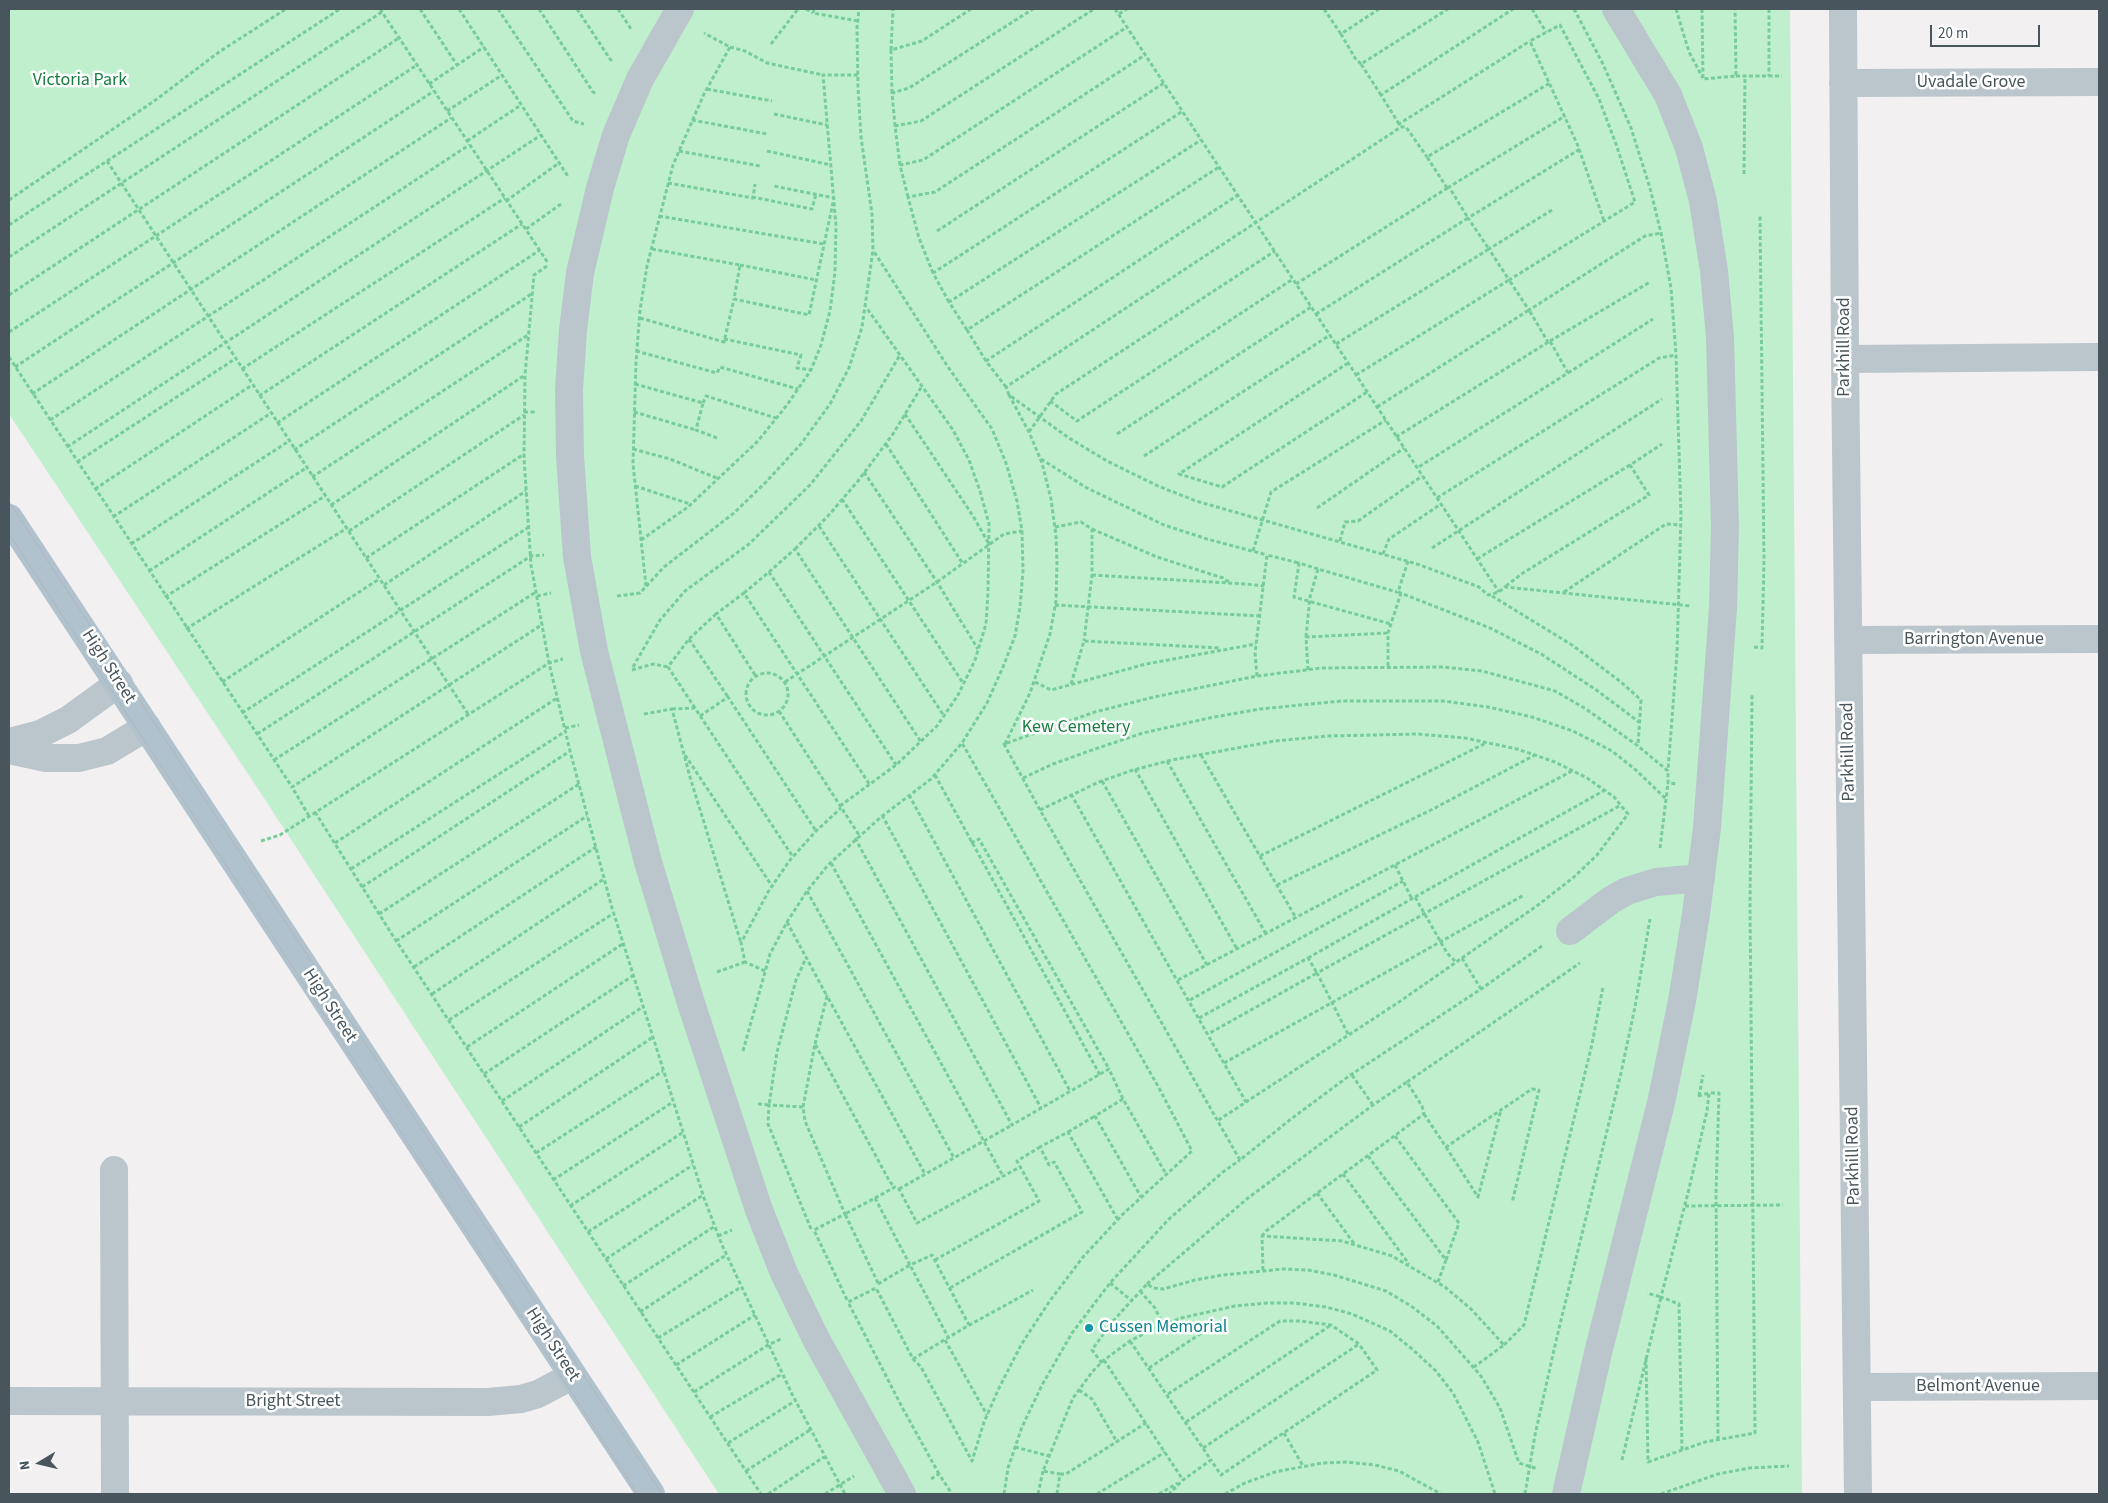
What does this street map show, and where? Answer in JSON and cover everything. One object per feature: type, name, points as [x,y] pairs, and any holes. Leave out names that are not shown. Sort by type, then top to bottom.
[{"type":"main road","name":"High Street","points":[[9,518],[650,1494]]},
{"type":"street","points":[[680,9],[640,79],[616,135],[586,188],[570,381],[570,456],[577,558],[594,651],[648,862],[691,1003],[759,1210],[784,1273],[809,1326],[869,1438],[902,1494]]},
{"type":"street","points":[[1568,1485],[1664,1088],[1682,1001],[1701,878],[1711,786],[1725,527],[1720,337],[1714,271],[1702,201],[1689,148],[1668,95],[1616,9]]},
{"type":"street","name":"Parkhill Road","points":[[1843,9],[1845,359],[1858,1494]]},
{"type":"street","name":"Uvadale Grove","points":[[1843,83],[2099,82]]},
{"type":"street","points":[[1845,359],[2099,357]]},
{"type":"street","name":"Barrington Avenue","points":[[1848,640],[2099,640]]},
{"type":"street","points":[[9,742],[40,734],[68,720],[119,683]]},
{"type":"street","points":[[9,750],[46,758],[79,758],[107,751],[147,727]]},
{"type":"street","points":[[1570,930],[1627,890],[1656,882],[1701,878]]},
{"type":"street","points":[[114,1170],[115,1494]]},
{"type":"street","name":"Bright Street","points":[[9,1402],[488,1402],[533,1396],[572,1376]]},
{"type":"street","name":"Belmont Avenue","points":[[1857,1387],[2099,1386]]},
{"type":"path","points":[[9,200],[157,99],[219,52],[286,9]]},
{"type":"path","points":[[9,225],[340,9]]},
{"type":"path","points":[[420,9],[457,65]]},
{"type":"path","points":[[459,9],[559,163],[586,188],[526,229]]},
{"type":"path","points":[[498,9],[573,121],[592,126]]},
{"type":"path","points":[[539,9],[593,92],[599,94]]},
{"type":"path","points":[[577,9],[610,59],[618,65]]},
{"type":"path","points":[[618,9],[637,35]]},
{"type":"path","points":[[771,44],[798,9]]},
{"type":"path","points":[[806,9],[858,21]]},
{"type":"path","points":[[615,596],[640,593],[664,567],[734,513],[801,444],[830,404],[849,368],[862,328],[873,250],[872,214],[861,137],[858,75],[859,9]]},
{"type":"path","points":[[893,9],[891,50],[895,126],[900,165],[919,238],[933,273],[949,302],[986,361],[1006,387],[1029,432],[1040,459],[1051,499],[1057,563],[1055,605],[1050,634],[1034,682],[1004,744]]},
{"type":"path","points":[[891,50],[922,41],[971,9]]},
{"type":"path","points":[[892,93],[909,88],[1032,9]]},
{"type":"path","points":[[895,126],[921,121],[1094,9]]},
{"type":"path","points":[[1115,9],[1499,592]]},
{"type":"path","points":[[1119,14],[1127,9]]},
{"type":"path","points":[[1324,9],[1400,125],[1406,127],[1489,249],[1568,373]]},
{"type":"path","points":[[1341,34],[1379,9]]},
{"type":"path","points":[[1361,64],[1448,9]]},
{"type":"path","points":[[1381,95],[1513,9]]},
{"type":"path","points":[[1532,9],[1546,32]]},
{"type":"path","points":[[1525,1494],[1556,1341],[1635,1007],[1656,882],[1668,783],[1679,605],[1680,525],[1676,355],[1671,288],[1661,233],[1650,188],[1630,128],[1603,64],[1574,9]]},
{"type":"path","points":[[1676,9],[1689,52],[1703,79]]},
{"type":"path","points":[[1702,9],[1703,79]]},
{"type":"path","points":[[1735,9],[1736,76]]},
{"type":"path","points":[[1769,9],[1769,76]]},
{"type":"path","points":[[9,256],[381,10],[552,269],[580,273]]},
{"type":"path","points":[[1006,387],[1400,125],[1530,41],[1560,25],[1577,54],[1599,99],[1635,202],[1356,375]]},
{"type":"path","points":[[900,165],[924,160],[1127,27]]},
{"type":"path","points":[[698,38],[702,32],[767,63],[822,75],[858,75]]},
{"type":"path","points":[[9,295],[399,38]]},
{"type":"path","points":[[1530,41],[1580,149],[1604,221]]},
{"type":"path","points":[[429,84],[484,47]]},
{"type":"path","points":[[646,587],[633,449],[636,352],[640,318],[659,216],[678,151],[707,89],[730,47]]},
{"type":"path","points":[[908,197],[935,192],[1145,55]]},
{"type":"path","points":[[9,332],[417,65]]},
{"type":"path","points":[[447,111],[502,75]]},
{"type":"path","points":[[641,540],[691,504],[758,441],[811,370],[822,345],[830,311],[835,272],[836,226],[822,75]]},
{"type":"path","points":[[1703,79],[1736,76],[1782,76]]},
{"type":"path","points":[[1744,174],[1745,76]]},
{"type":"path","points":[[937,231],[1164,83]]},
{"type":"path","points":[[1427,157],[1550,84]]},
{"type":"path","points":[[707,89],[772,101]]},
{"type":"path","points":[[15,367],[434,91]]},
{"type":"path","points":[[50,420],[468,143],[522,105]]},
{"type":"path","points":[[933,273],[1183,111]]},
{"type":"path","points":[[774,114],[827,125]]},
{"type":"path","points":[[1296,284],[1564,116]]},
{"type":"path","points":[[32,394],[451,118]]},
{"type":"path","points":[[692,120],[767,134]]},
{"type":"path","points":[[67,447],[541,135]]},
{"type":"path","points":[[949,302],[1201,140]]},
{"type":"path","points":[[1316,314],[1580,149]]},
{"type":"path","points":[[678,151],[760,166]]},
{"type":"path","points":[[767,151],[831,165]]},
{"type":"path","points":[[107,161],[468,714]]},
{"type":"path","points":[[242,369],[559,163]]},
{"type":"path","points":[[966,330],[1219,167]]},
{"type":"path","points":[[668,183],[812,209],[816,194]]},
{"type":"path","points":[[752,197],[755,184]]},
{"type":"path","points":[[774,186],[834,198]]},
{"type":"path","points":[[986,361],[1238,195]]},
{"type":"path","points":[[734,299],[809,315],[834,198]]},
{"type":"path","points":[[1336,344],[1552,210]]},
{"type":"path","points":[[659,216],[824,244]]},
{"type":"path","points":[[1720,646],[1762,648],[1764,570],[1760,216]]},
{"type":"path","points":[[259,396],[522,224]]},
{"type":"path","points":[[1377,407],[1645,236],[1661,233]]},
{"type":"path","points":[[652,249],[816,280]]},
{"type":"path","points":[[277,422],[540,250]]},
{"type":"path","points":[[740,1046],[742,1056],[770,954],[787,922],[808,891],[855,838],[935,775],[962,743],[987,703],[1015,636],[1020,607],[1023,572],[1022,531],[1009,473],[992,429],[948,367],[873,250]]},
{"type":"path","points":[[1029,432],[1056,394],[1274,251]]},
{"type":"path","points":[[549,265],[534,275],[528,335],[524,453],[531,556],[536,592],[557,698],[614,913],[682,1133],[714,1226],[795,1402],[845,1494]]},
{"type":"path","points":[[640,318],[724,342],[740,265]]},
{"type":"path","points":[[1050,401],[1077,421],[1293,279]]},
{"type":"path","points":[[1396,436],[1650,282]]},
{"type":"path","points":[[294,450],[533,292]]},
{"type":"path","points":[[741,944],[772,886],[816,831],[841,807],[896,765],[921,742],[944,716],[964,683],[978,650],[986,624],[989,524],[969,460],[953,430],[866,306]]},
{"type":"path","points":[[1117,434],[1311,307]]},
{"type":"path","points":[[1417,468],[1653,319]]},
{"type":"path","points":[[312,477],[528,335]]},
{"type":"path","points":[[1144,456],[1330,335]]},
{"type":"path","points":[[724,338],[801,355],[797,368],[811,370]]},
{"type":"path","points":[[636,352],[717,373],[720,367],[798,389]]},
{"type":"path","points":[[629,661],[632,670],[660,620],[685,591],[749,544],[810,485],[861,421],[900,355]]},
{"type":"path","points":[[1437,498],[1659,358],[1676,355]]},
{"type":"path","points":[[9,358],[292,787],[309,816]]},
{"type":"path","points":[[77,462],[235,359]]},
{"type":"path","points":[[1348,363],[1178,474],[1222,487],[1367,392]]},
{"type":"path","points":[[331,504],[526,375]]},
{"type":"path","points":[[635,384],[703,404]]},
{"type":"path","points":[[95,489],[252,385]]},
{"type":"path","points":[[794,857],[668,667],[689,638],[769,572],[819,526],[886,444],[922,386]]},
{"type":"path","points":[[1009,395],[1069,438],[1107,461],[1158,486],[1196,501],[1408,561],[1479,587],[1488,595],[1572,644],[1622,682],[1641,700],[1638,746]]},
{"type":"path","points":[[696,430],[706,396],[776,418]]},
{"type":"path","points":[[1432,548],[1662,399]]},
{"type":"path","points":[[634,412],[717,438]]},
{"type":"path","points":[[113,517],[271,413]]},
{"type":"path","points":[[905,414],[973,516],[989,545]]},
{"type":"path","points":[[186,629],[348,530],[524,415]]},
{"type":"path","points":[[1253,551],[1271,492],[1386,420]]},
{"type":"path","points":[[130,544],[289,441]]},
{"type":"path","points":[[886,444],[963,564]]},
{"type":"path","points":[[1478,559],[1662,444]]},
{"type":"path","points":[[1317,508],[1404,448]]},
{"type":"path","points":[[633,449],[670,459],[719,479]]},
{"type":"path","points":[[366,558],[524,453]]},
{"type":"path","points":[[1040,459],[1087,488],[1164,525],[1207,539],[1299,562],[1399,593],[1427,602],[1490,628],[1540,654],[1596,689],[1640,722]]},
{"type":"path","points":[[1491,596],[1523,573],[1649,495],[1630,465]]},
{"type":"path","points":[[149,571],[306,468]]},
{"type":"path","points":[[864,472],[937,582],[978,650]]},
{"type":"path","points":[[1340,541],[1345,522],[1358,521],[1422,476]]},
{"type":"path","points":[[635,486],[691,504]]},
{"type":"path","points":[[384,585],[526,491]]},
{"type":"path","points":[[165,597],[325,496]]},
{"type":"path","points":[[842,499],[964,683]]},
{"type":"path","points":[[1384,554],[1389,540],[1441,504]]},
{"type":"path","points":[[1055,527],[1081,522],[1092,529],[1157,557],[1223,578],[1229,582]]},
{"type":"path","points":[[1563,593],[1666,524],[1680,525]]},
{"type":"path","points":[[819,526],[944,716]]},
{"type":"path","points":[[242,713],[528,527]]},
{"type":"path","points":[[1071,684],[1084,640],[1089,608],[1092,575],[1092,529]]},
{"type":"path","points":[[785,682],[937,582],[1004,534],[1022,531]]},
{"type":"path","points":[[795,549],[921,742]]},
{"type":"path","points":[[1257,676],[1255,653],[1267,555]]},
{"type":"path","points":[[257,734],[531,556]]},
{"type":"path","points":[[1388,666],[1388,634],[1408,561]]},
{"type":"path","points":[[1299,562],[1294,597],[1391,624]]},
{"type":"path","points":[[1308,670],[1306,637],[1310,600],[1318,569]]},
{"type":"path","points":[[769,572],[896,765]]},
{"type":"path","points":[[1092,575],[1229,582],[1264,586]]},
{"type":"path","points":[[222,682],[380,578]]},
{"type":"path","points":[[1505,587],[1722,608]]},
{"type":"path","points":[[614,588],[617,606]]},
{"type":"path","points":[[274,760],[536,592]]},
{"type":"path","points":[[744,593],[870,785]]},
{"type":"path","points":[[1055,605],[1260,616]]},
{"type":"path","points":[[716,614],[756,676]]},
{"type":"path","points":[[292,787],[543,624]]},
{"type":"path","points":[[1306,637],[1388,634]]},
{"type":"path","points":[[689,638],[816,831]]},
{"type":"path","points":[[1084,640],[1227,649]]},
{"type":"path","points":[[1034,682],[1051,690],[1146,664],[1256,644]]},
{"type":"path","points":[[1754,647],[1754,655]]},
{"type":"path","points":[[228,853],[236,848],[280,835],[549,663],[594,651]]},
{"type":"path","points":[[1004,744],[1095,712],[1154,697],[1257,676],[1308,670],[1388,666],[1443,667],[1482,671],[1554,691],[1586,709],[1638,746],[1668,771]]},
{"type":"path","points":[[766,672],[774,673],[785,682],[788,694],[784,707],[779,711],[766,715],[752,709],[748,704],[746,689],[749,682],[756,676],[766,672]]},
{"type":"path","points":[[1646,1358],[1648,1462],[1718,1439],[1755,1433],[1750,918],[1752,689]]},
{"type":"path","points":[[700,716],[728,697]]},
{"type":"path","points":[[335,843],[557,698]]},
{"type":"path","points":[[1023,778],[1053,764],[1143,733],[1209,718],[1260,709],[1341,701],[1443,701],[1488,707],[1573,731],[1612,751],[1637,771],[1666,800]]},
{"type":"path","points":[[642,715],[672,709],[695,708]]},
{"type":"path","points":[[672,709],[745,962]]},
{"type":"path","points":[[779,711],[859,835]]},
{"type":"path","points":[[351,869],[566,732]]},
{"type":"path","points":[[1040,810],[1102,780],[1167,761],[1201,754],[1275,741],[1373,734],[1417,734],[1464,738],[1517,748],[1535,754],[1587,778],[1605,790],[1628,814],[1597,855],[1574,878],[1462,958],[1218,1121]]},
{"type":"path","points":[[876,1288],[913,1359],[921,1367],[972,1461],[987,1415],[1020,1345],[1045,1309],[1083,1257],[1118,1220],[1192,1151],[1159,1088],[962,743]]},
{"type":"path","points":[[1260,856],[1487,743]]},
{"type":"path","points":[[1004,744],[1240,1160]]},
{"type":"path","points":[[362,886],[570,751]]},
{"type":"path","points":[[683,752],[772,886]]},
{"type":"path","points":[[1201,754],[1296,918]]},
{"type":"path","points":[[1277,885],[1433,809],[1535,754]]},
{"type":"path","points":[[1167,761],[1266,934]]},
{"type":"path","points":[[1135,770],[1236,949]]},
{"type":"path","points":[[1178,980],[1573,771]]},
{"type":"path","points":[[935,775],[1100,1075]]},
{"type":"path","points":[[1102,780],[1207,965]]},
{"type":"path","points":[[1668,783],[1711,786]]},
{"type":"path","points":[[379,914],[579,784]]},
{"type":"path","points":[[1199,1018],[1605,790]]},
{"type":"path","points":[[1071,794],[1190,1000],[1246,1102]]},
{"type":"path","points":[[910,795],[1070,1091]]},
{"type":"path","points":[[1208,1034],[1620,805]]},
{"type":"path","points":[[315,812],[396,941],[450,1020],[570,1206],[761,1494]]},
{"type":"path","points":[[882,815],[1041,1108]]},
{"type":"path","points":[[396,941],[587,816]]},
{"type":"path","points":[[855,838],[1012,1125]]},
{"type":"path","points":[[971,843],[979,839],[1166,1174]]},
{"type":"path","points":[[414,967],[596,848]]},
{"type":"path","points":[[831,863],[1002,1176]]},
{"type":"path","points":[[1395,865],[1447,953],[1456,962]]},
{"type":"path","points":[[432,994],[604,878]]},
{"type":"path","points":[[1190,1000],[1403,881]]},
{"type":"path","points":[[808,891],[954,1158]]},
{"type":"path","points":[[1224,1063],[1524,895]]},
{"type":"path","points":[[450,1020],[614,913]]},
{"type":"path","points":[[787,922],[925,1174]]},
{"type":"path","points":[[1004,1494],[1008,1468],[1015,1447],[1042,1385],[1072,1333],[1110,1283],[1169,1219],[1223,1172],[1352,1075],[1482,989],[1564,930],[1570,930]]},
{"type":"path","points":[[467,1047],[624,943]]},
{"type":"path","points":[[806,958],[796,980],[777,1052],[768,1124],[811,1229]]},
{"type":"path","points":[[1308,958],[1348,1034]]},
{"type":"path","points":[[1462,958],[1482,989]]},
{"type":"path","points":[[716,972],[745,962],[765,971]]},
{"type":"path","points":[[713,963],[719,982]]},
{"type":"path","points":[[1183,1480],[1146,1423],[1103,1362],[1092,1350],[1112,1322],[1146,1284],[1248,1198],[1373,1105],[1580,963]]},
{"type":"path","points":[[484,1074],[634,975]]},
{"type":"path","points":[[1474,1367],[1504,1345],[1524,1325],[1590,1054],[1603,987]]},
{"type":"path","points":[[827,996],[815,1044],[803,1107],[805,1121],[844,1214],[878,1283]]},
{"type":"path","points":[[502,1100],[644,1006]]},
{"type":"path","points":[[519,1127],[653,1037]]},
{"type":"path","points":[[815,1044],[890,1182],[897,1188],[917,1223],[1020,1167]]},
{"type":"path","points":[[939,1474],[848,1302],[814,1230],[925,1174],[1109,1069]]},
{"type":"path","points":[[536,1153],[663,1071]]},
{"type":"path","points":[[1352,1075],[1373,1105]]},
{"type":"path","points":[[1407,1082],[1422,1106],[1424,1114],[1478,1197],[1501,1110]]},
{"type":"path","points":[[1446,1147],[1532,1089],[1539,1090],[1512,1203]]},
{"type":"path","points":[[1622,1460],[1685,1206],[1707,1111],[1709,1093],[1719,1093],[1716,1206],[1718,1439]]},
{"type":"path","points":[[935,1260],[1038,1202],[1017,1161],[1124,1100]]},
{"type":"path","points":[[553,1180],[673,1102]]},
{"type":"path","points":[[769,1105],[803,1107]]},
{"type":"path","points":[[1263,1270],[1262,1236],[1266,1231],[1424,1114]]},
{"type":"path","points":[[1095,1116],[1142,1197]]},
{"type":"path","points":[[1068,1132],[1118,1220]]},
{"type":"path","points":[[570,1206],[682,1133]]},
{"type":"path","points":[[1395,1136],[1459,1223],[1438,1282]]},
{"type":"path","points":[[950,1288],[1082,1212],[1054,1162],[1049,1165],[1040,1147]]},
{"type":"path","points":[[1368,1156],[1446,1260]]},
{"type":"path","points":[[588,1232],[693,1165]]},
{"type":"path","points":[[1342,1174],[1411,1266]]},
{"type":"path","points":[[1317,1193],[1355,1245]]},
{"type":"path","points":[[606,1259],[703,1195]]},
{"type":"path","points":[[875,1198],[987,1415]]},
{"type":"path","points":[[1685,1206],[1783,1205]]},
{"type":"path","points":[[624,1286],[714,1226]]},
{"type":"path","points":[[1262,1236],[1342,1241],[1392,1256],[1438,1282],[1471,1309],[1504,1345]]},
{"type":"path","points":[[640,1312],[726,1255]]},
{"type":"path","points":[[848,1302],[876,1288],[878,1283],[910,1265],[932,1255],[969,1325]]},
{"type":"path","points":[[1146,1284],[1153,1288],[1163,1289],[1195,1280],[1263,1270],[1308,1270],[1361,1282],[1386,1291],[1411,1306],[1437,1326],[1474,1367],[1500,1408],[1519,1463],[1568,1485]]},
{"type":"path","points":[[1110,1283],[1132,1301]]},
{"type":"path","points":[[1615,1285],[1662,1296],[1679,1304],[1682,1450]]},
{"type":"path","points":[[658,1338],[741,1287]]},
{"type":"path","points":[[913,1359],[946,1338],[1033,1290]]},
{"type":"path","points":[[1140,1291],[1155,1308],[1163,1325]]},
{"type":"path","points":[[1038,1494],[1043,1471],[1066,1414],[1079,1390],[1092,1372],[1130,1341],[1163,1325],[1208,1311],[1235,1306],[1294,1303],[1326,1307],[1352,1314],[1378,1325],[1390,1331],[1436,1371],[1453,1393],[1478,1442],[1495,1494]]},
{"type":"path","points":[[676,1365],[755,1315]]},
{"type":"path","points":[[1130,1341],[1168,1394],[1221,1475],[1377,1370],[1359,1344],[1331,1325],[1300,1321],[1280,1321],[1168,1394]]},
{"type":"path","points":[[1186,1422],[1331,1325]]},
{"type":"path","points":[[694,1392],[768,1344],[809,1326]]},
{"type":"path","points":[[1149,1368],[1204,1332]]},
{"type":"path","points":[[1203,1448],[1359,1344]]},
{"type":"path","points":[[710,1417],[782,1374]]},
{"type":"path","points":[[1079,1390],[1092,1399],[1117,1442]]},
{"type":"path","points":[[728,1443],[795,1402]]},
{"type":"path","points":[[1043,1471],[1066,1474],[1146,1423]]},
{"type":"path","points":[[746,1471],[810,1430]]},
{"type":"path","points":[[1284,1433],[1303,1466]]},
{"type":"path","points":[[1015,1447],[1049,1456]]},
{"type":"path","points":[[1097,1494],[1165,1452]]},
{"type":"path","points":[[768,1494],[824,1457]]},
{"type":"path","points":[[1159,1494],[1212,1460]]},
{"type":"path","points":[[1225,1494],[1245,1483],[1275,1472],[1303,1466],[1338,1462],[1375,1465],[1399,1471],[1441,1494]]},
{"type":"path","points":[[1661,1494],[1718,1474],[1749,1468],[1789,1466]]},
{"type":"path","points":[[1057,1494],[1060,1474]]},
{"type":"path","points":[[1169,1494],[1183,1480]]},
{"type":"green space","name":"Kew Cemetery","points":[[9,9],[1790,9],[1802,1494],[719,1494],[260,792],[9,414]]},
{"type":"tram line","points":[[9,502],[662,1494]]},
{"type":"tram line","points":[[9,534],[638,1494]]},
{"type":"place","name":"Cussen Memorial","points":[[1089,1328]]},
{"type":"park label","name":"Victoria Park","points":[[80,81]]}]
